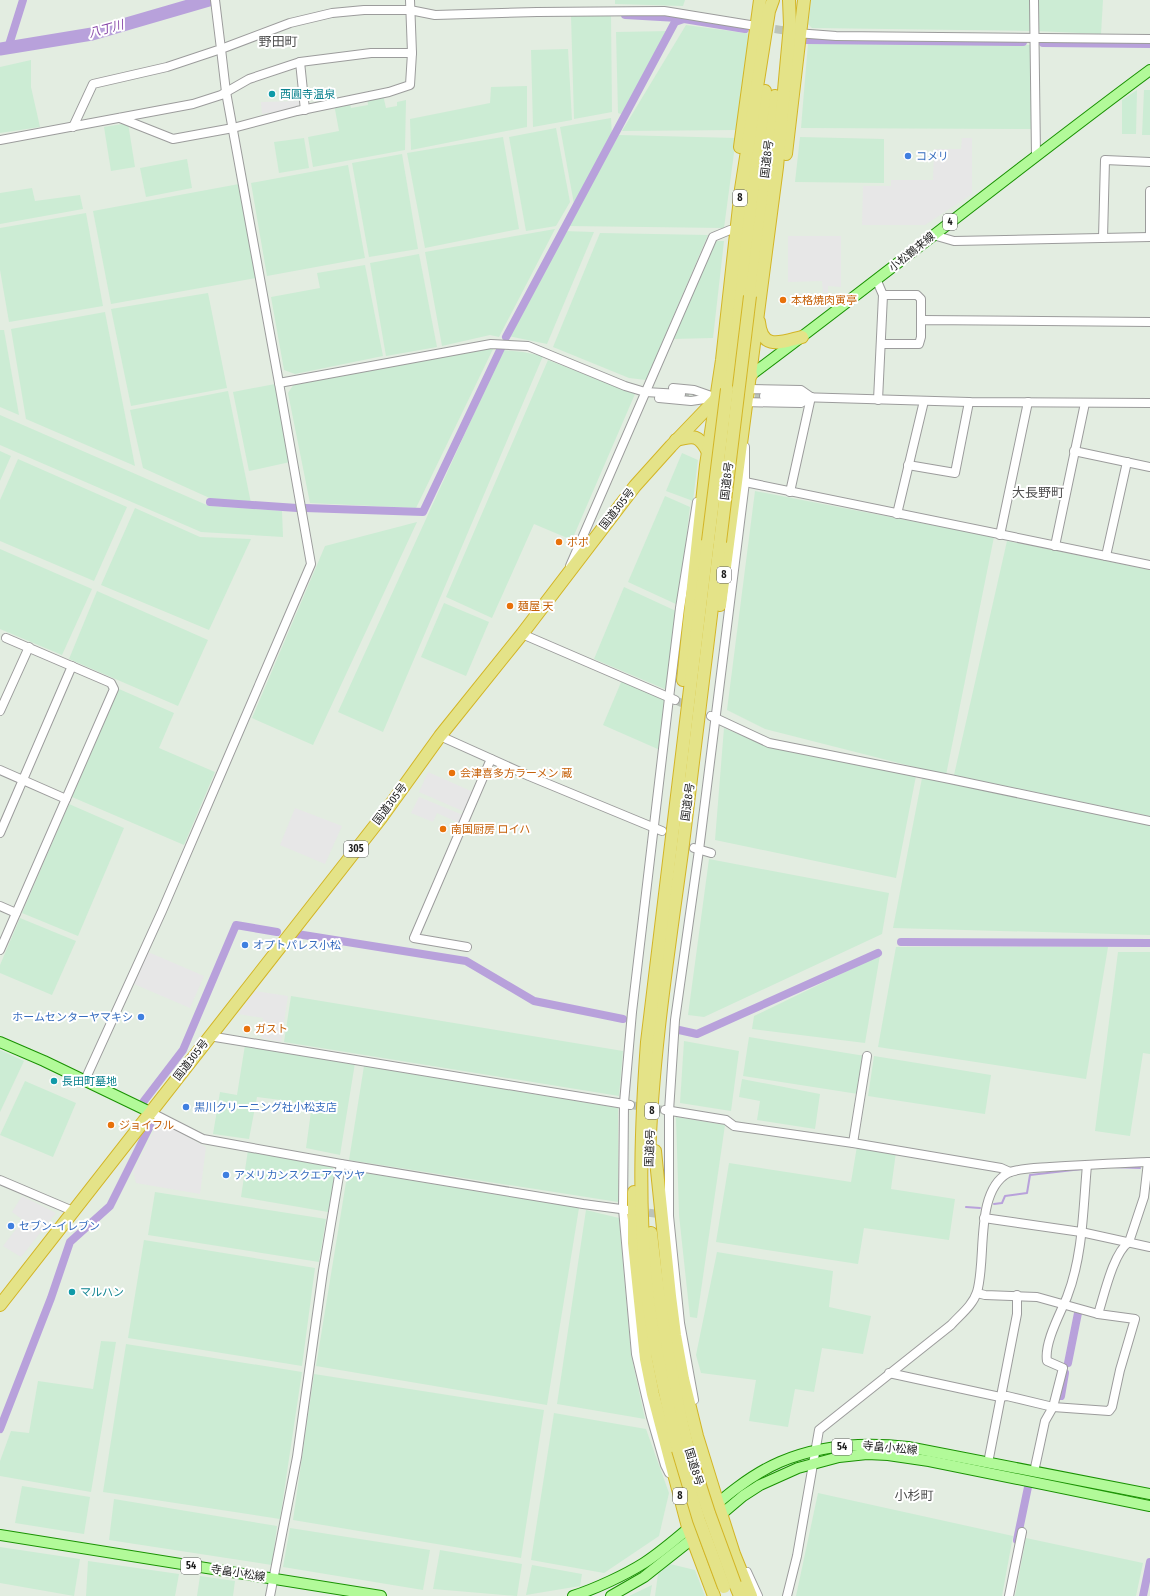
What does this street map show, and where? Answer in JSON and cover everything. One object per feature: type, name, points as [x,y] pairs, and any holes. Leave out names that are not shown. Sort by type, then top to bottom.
[{"type":"highway","points":[[722,360],[717,337],[760,0]]},
{"type":"highway","name":"国道8号","points":[[745,295],[775,0]]},
{"type":"highway","name":"8","points":[[679,785],[683,678],[704,483],[722,360],[741,189],[770,11],[775,0]]},
{"type":"highway","name":"国道8号","points":[[740,1596],[729,1589],[709,1513],[683,1449],[659,1365],[647,1289],[642,1199],[642,1114],[647,1042],[679,785],[714,541],[745,295],[788,0]]},
{"type":"highway","name":"8","points":[[692,773],[699,763],[751,375],[777,167],[790,25],[788,0]]},
{"type":"highway","points":[[802,337],[772,343],[765,340],[760,331],[759,311],[768,291],[770,280],[797,33],[804,0]]},
{"type":"highway","name":"国道305号","points":[[0,1304],[381,818],[440,736],[522,634],[567,573],[635,486],[676,440],[717,398],[751,375]]},
{"type":"highway","points":[[676,440],[689,436],[698,438],[708,452]]},
{"type":"highway","name":"国道8号","points":[[683,1449],[662,1324],[655,1270],[649,1197],[652,1106],[657,1037],[692,773],[714,541]]},
{"type":"highway","name":"8","points":[[652,1106],[654,1148],[664,1252],[683,1379],[697,1436],[720,1509]]},
{"type":"highway","name":"8","points":[[642,1114],[636,1128],[634,1243],[646,1359],[653,1394],[688,1528],[714,1596]]},
{"type":"highway","points":[[720,1509],[734,1554],[751,1596]]},
{"type":"main road","name":"小松鶴来線","points":[[751,375],[877,281],[1036,156],[1150,70]]},
{"type":"main road","points":[[0,1042],[85,1080],[150,1112]]},
{"type":"main road","name":"寺畠小松線","points":[[611,1596],[644,1577],[692,1539],[720,1509],[760,1473],[799,1455],[815,1451],[857,1445],[888,1445],[908,1447],[1150,1494]]},
{"type":"main road","name":"寺畠小松線","points":[[573,1596],[606,1582],[643,1563],[688,1528],[760,1484],[798,1468],[848,1456],[867,1454],[888,1455],[936,1462],[1150,1506]]},
{"type":"main road","name":"寺畠小松線","points":[[0,1535],[381,1596]]},
{"type":"street","points":[[85,1080],[165,905],[311,564],[226,92],[215,0]]},
{"type":"street","points":[[120,118],[173,139],[233,128],[305,110],[389,92],[410,85],[412,53],[410,0]]},
{"type":"street","points":[[1034,0],[1033,38],[1036,156]]},
{"type":"street","points":[[73,126],[93,84],[167,67],[290,23],[332,13],[364,10],[410,10],[435,15],[537,12],[664,11],[756,26]]},
{"type":"street","points":[[797,33],[836,36],[1150,39]]},
{"type":"street","points":[[0,140],[193,104],[226,92],[249,79],[300,62],[371,53],[412,53]]},
{"type":"street","points":[[300,62],[305,110]]},
{"type":"street","points":[[1103,238],[1105,160],[1150,162]]},
{"type":"street","points":[[934,235],[954,242],[1150,237],[1150,191]]},
{"type":"street","points":[[567,573],[713,237],[730,230]]},
{"type":"street","points":[[877,281],[883,295],[882,344],[878,400]]},
{"type":"street","points":[[882,344],[919,344],[921,337],[921,299],[917,295],[883,295]]},
{"type":"street","points":[[921,320],[1150,322]]},
{"type":"street","points":[[279,383],[491,344],[528,346],[625,386],[645,392],[682,394]]},
{"type":"street","points":[[645,392],[652,387],[694,390],[717,398],[747,403],[801,403],[811,397]]},
{"type":"street","points":[[717,398],[749,389],[801,390],[811,397]]},
{"type":"street","points":[[764,396],[969,402],[1150,403]]},
{"type":"street","points":[[790,492],[811,397]]},
{"type":"street","points":[[897,514],[924,401]]},
{"type":"street","points":[[908,465],[955,473],[969,402]]},
{"type":"street","points":[[1000,535],[1028,402]]},
{"type":"street","points":[[1055,546],[1085,403]]},
{"type":"street","points":[[697,1436],[699,1422],[680,1323],[668,1216],[667,1111],[675,1020],[696,849],[745,482],[746,444],[744,428]]},
{"type":"street","points":[[1074,451],[1150,467]]},
{"type":"street","points":[[1106,556],[1127,462]]},
{"type":"street","points":[[745,482],[1150,565]]},
{"type":"street","points":[[678,1489],[666,1465],[655,1430],[636,1354],[627,1210],[627,1104],[632,1012],[658,830],[680,608],[696,504],[704,483]]},
{"type":"street","points":[[522,634],[672,699]]},
{"type":"street","points":[[0,950],[114,689],[111,683],[6,638]]},
{"type":"street","points":[[0,712],[29,647]]},
{"type":"street","points":[[0,833],[72,666]]},
{"type":"street","points":[[713,717],[769,743],[942,777],[1150,821]]},
{"type":"street","points":[[440,736],[658,830]]},
{"type":"street","points":[[467,947],[414,938],[491,758]]},
{"type":"street","points":[[0,770],[66,799]]},
{"type":"street","points":[[696,849],[711,853]]},
{"type":"street","points":[[0,906],[16,913]]},
{"type":"street","points":[[209,1036],[627,1104]]},
{"type":"street","points":[[853,1144],[867,1056]]},
{"type":"street","points":[[667,1111],[726,1120],[734,1126],[1001,1168],[1010,1172]]},
{"type":"street","points":[[150,1112],[203,1138],[341,1164],[627,1210]]},
{"type":"street","points":[[787,1596],[797,1556],[819,1430],[951,1325],[970,1304],[977,1293],[980,1279],[984,1218],[992,1192],[997,1182],[1010,1172],[1087,1165],[1149,1162],[1144,1197],[1129,1242],[1124,1245],[1112,1268],[1098,1314]]},
{"type":"street","points":[[270,1596],[296,1457],[322,1271],[341,1164]]},
{"type":"street","points":[[1034,1472],[1045,1421],[1053,1407],[1063,1368],[1047,1361],[1046,1354],[1066,1299],[1076,1265],[1081,1232],[1087,1165]]},
{"type":"street","points":[[0,1180],[73,1211]]},
{"type":"street","points":[[984,1218],[1081,1232],[1150,1247]]},
{"type":"street","points":[[889,1373],[1000,1397],[1006,1396],[1053,1407],[1109,1411],[1112,1407],[1120,1370],[1135,1318],[1098,1314],[1037,1297],[1017,1295],[985,1295],[977,1293]]},
{"type":"street","points":[[988,1463],[1017,1314],[1017,1295]]},
{"type":"street","points":[[1009,1596],[1022,1532]]},
{"type":"street","points":[[734,1554],[748,1574],[758,1596]]},
{"type":"green space","points":[[615,0],[685,0],[683,6],[615,4]]},
{"type":"green space","points":[[811,0],[1030,0],[1030,31],[812,28],[808,24]]},
{"type":"green space","points":[[1037,0],[1103,0],[1101,34],[1037,31]]},
{"type":"green space","points":[[611,15],[612,112],[574,119],[571,16]]},
{"type":"green space","points":[[686,25],[752,34],[737,130],[622,131]]},
{"type":"green space","points":[[671,31],[624,115],[618,113],[616,32]]},
{"type":"green space","points":[[808,43],[1032,45],[1031,129],[801,128]]},
{"type":"green space","points":[[568,49],[572,120],[533,127],[531,50]]},
{"type":"green space","points":[[31,60],[31,87],[40,127],[0,133],[0,67]]},
{"type":"green space","points":[[527,86],[527,127],[411,150],[410,119],[490,103],[491,87]]},
{"type":"green space","points":[[1137,90],[1136,134],[1122,134],[1122,100]]},
{"type":"green space","points":[[1144,90],[1150,90],[1150,135],[1142,135]]},
{"type":"green space","points":[[383,95],[386,108],[397,106],[397,102],[406,100],[405,150],[313,167],[308,137],[339,131],[334,104],[349,100],[351,108],[368,105],[367,97]]},
{"type":"green space","points":[[611,118],[612,136],[574,204],[560,127]]},
{"type":"green space","points":[[128,123],[135,167],[111,171],[104,127]]},
{"type":"green space","points":[[556,128],[570,202],[556,226],[526,231],[509,137]]},
{"type":"green space","points":[[619,135],[736,138],[724,228],[567,226]]},
{"type":"green space","points":[[503,137],[519,229],[425,248],[407,153]]},
{"type":"green space","points":[[800,137],[884,139],[884,183],[795,182]]},
{"type":"green space","points":[[304,138],[309,168],[279,173],[274,142]]},
{"type":"green space","points":[[402,154],[418,249],[369,257],[352,163]]},
{"type":"green space","points":[[187,159],[192,188],[146,197],[140,168]]},
{"type":"green space","points":[[348,165],[365,258],[267,276],[251,183]]},
{"type":"green space","points":[[239,184],[256,278],[111,304],[93,211]]},
{"type":"green space","points":[[32,188],[35,201],[80,195],[83,209],[0,224],[0,193]]},
{"type":"green space","points":[[86,213],[103,306],[9,322],[0,270],[0,228]]},
{"type":"green space","points":[[555,229],[499,337],[490,335],[442,346],[425,252]]},
{"type":"green space","points":[[563,231],[594,232],[547,344],[508,336]]},
{"type":"green space","points":[[600,233],[708,235],[646,380],[629,378],[553,347]]},
{"type":"green space","points":[[715,241],[724,241],[713,338],[672,339]]},
{"type":"green space","points":[[419,254],[437,347],[386,356],[370,263]]},
{"type":"green space","points":[[365,265],[383,356],[295,374],[284,370],[271,297],[320,288],[317,273]]},
{"type":"green space","points":[[208,293],[227,388],[131,406],[111,309]]},
{"type":"green space","points":[[105,312],[135,466],[26,419],[11,329]]},
{"type":"green space","points":[[0,330],[4,330],[19,415],[0,407]]},
{"type":"green space","points":[[494,347],[416,508],[310,503],[288,393],[294,384]]},
{"type":"green space","points":[[503,350],[543,356],[383,732],[338,712]]},
{"type":"green space","points":[[548,360],[635,394],[572,540],[534,524],[492,618],[446,597]]},
{"type":"green space","points":[[275,384],[290,462],[249,471],[233,392]]},
{"type":"green space","points":[[228,391],[251,503],[214,500],[143,468],[130,410]]},
{"type":"green space","points":[[0,415],[209,506],[282,511],[283,537],[201,532],[0,445]]},
{"type":"green space","points":[[0,451],[11,456],[0,481]]},
{"type":"green space","points":[[682,453],[698,460],[693,501],[666,491]]},
{"type":"green space","points":[[18,459],[127,507],[94,581],[0,541],[0,500]]},
{"type":"green space","points":[[755,491],[994,537],[946,775],[765,729],[727,710]]},
{"type":"green space","points":[[665,496],[690,507],[678,605],[628,582]]},
{"type":"green space","points":[[135,508],[200,537],[251,539],[209,630],[101,585]]},
{"type":"green space","points":[[417,522],[313,745],[252,718],[325,546]]},
{"type":"green space","points":[[1007,541],[1150,570],[1150,816],[954,775]]},
{"type":"green space","points":[[0,549],[92,589],[62,655],[0,629]]},
{"type":"green space","points":[[624,587],[676,611],[667,690],[594,659]]},
{"type":"green space","points":[[97,591],[208,640],[178,706],[69,659]]},
{"type":"green space","points":[[444,603],[489,622],[466,676],[421,657]]},
{"type":"green space","points":[[622,680],[666,699],[660,750],[603,725]]},
{"type":"green space","points":[[119,689],[174,713],[159,748],[215,772],[184,845],[72,797]]},
{"type":"green space","points":[[724,728],[769,747],[916,776],[896,878],[715,840]]},
{"type":"green space","points":[[922,778],[1150,824],[1150,935],[893,928]]},
{"type":"green space","points":[[69,804],[124,828],[78,936],[22,913]]},
{"type":"green space","points":[[709,859],[889,893],[882,934],[704,1017],[688,1015]]},
{"type":"green space","points":[[20,918],[76,941],[52,995],[0,973],[0,965]]},
{"type":"green space","points":[[896,947],[1108,947],[1086,1079],[878,1047]]},
{"type":"green space","points":[[1118,952],[1150,952],[1150,1054],[1143,1053],[1130,1136],[1095,1131]]},
{"type":"green space","points":[[880,955],[865,1043],[752,1029],[754,1016]]},
{"type":"green space","points":[[291,996],[623,1051],[619,1096],[284,1042]]},
{"type":"green space","points":[[749,1037],[865,1056],[858,1094],[743,1076]]},
{"type":"green space","points":[[684,1041],[739,1051],[731,1111],[680,1103]]},
{"type":"green space","points":[[245,1045],[355,1063],[340,1155],[306,1148],[312,1104],[257,1097],[249,1139],[213,1134],[220,1092],[237,1095]]},
{"type":"green space","points":[[0,1050],[24,1061],[0,1112]]},
{"type":"green space","points":[[874,1056],[991,1075],[985,1114],[868,1096]]},
{"type":"green space","points":[[364,1066],[618,1108],[618,1202],[349,1160]]},
{"type":"green space","points":[[742,1079],[820,1094],[815,1129],[757,1120],[760,1101],[739,1097]]},
{"type":"green space","points":[[25,1081],[76,1103],[53,1157],[0,1135]]},
{"type":"green space","points":[[676,1117],[725,1125],[697,1318],[690,1317],[679,1215]]},
{"type":"green space","points":[[857,1146],[896,1152],[891,1189],[955,1199],[949,1240],[864,1228],[858,1264],[716,1242],[729,1163],[851,1182]]},
{"type":"green space","points":[[248,1150],[331,1166],[336,1172],[328,1212],[241,1197]]},
{"type":"green space","points":[[348,1170],[579,1208],[547,1405],[316,1366]]},
{"type":"green space","points":[[155,1192],[326,1219],[319,1262],[148,1235]]},
{"type":"green space","points":[[586,1210],[619,1218],[631,1354],[645,1419],[557,1404]]},
{"type":"green space","points":[[144,1240],[315,1268],[302,1366],[128,1338]]},
{"type":"green space","points":[[717,1252],[833,1271],[829,1307],[871,1316],[863,1354],[822,1348],[814,1392],[795,1389],[788,1427],[749,1421],[756,1380],[701,1373],[696,1355]]},
{"type":"green space","points":[[101,1341],[116,1342],[91,1492],[0,1476],[0,1461],[11,1431],[29,1433],[38,1381],[93,1389]]},
{"type":"green space","points":[[126,1344],[302,1372],[280,1519],[103,1492]]},
{"type":"green space","points":[[314,1374],[544,1410],[521,1558],[293,1520]]},
{"type":"green space","points":[[554,1413],[646,1429],[669,1493],[659,1536],[604,1573],[531,1560]]},
{"type":"green space","points":[[22,1486],[90,1497],[84,1534],[15,1523]]},
{"type":"green space","points":[[818,1493],[1013,1536],[1002,1596],[796,1596]]},
{"type":"green space","points":[[114,1499],[277,1526],[272,1565],[109,1540]]},
{"type":"green space","points":[[290,1528],[430,1550],[423,1590],[283,1567]]},
{"type":"green space","points":[[1026,1538],[1143,1563],[1136,1596],[1015,1596]]},
{"type":"green space","points":[[0,1547],[80,1559],[74,1596],[0,1583]]},
{"type":"green space","points":[[440,1550],[522,1564],[517,1596],[433,1589]]},
{"type":"green space","points":[[88,1561],[179,1574],[175,1596],[86,1596]]},
{"type":"green space","points":[[670,1564],[695,1570],[705,1596],[655,1596],[658,1574]]},
{"type":"green space","points":[[532,1565],[582,1574],[580,1586],[526,1595]]},
{"type":"green space","points":[[200,1576],[235,1581],[233,1596],[197,1596]]},
{"type":"green space","points":[[652,1585],[650,1596],[629,1596]]},
{"type":"shaded area","points":[[299,101],[300,108],[262,114],[261,102]]},
{"type":"shaded area","points":[[962,138],[972,138],[972,194],[925,225],[862,225],[863,186],[891,186],[891,180],[933,180],[934,149],[961,149]]},
{"type":"shaded area","points":[[788,236],[841,236],[841,287],[828,286],[828,293],[823,293],[822,281],[788,282]]},
{"type":"shaded area","points":[[428,772],[473,792],[465,812],[419,792]]},
{"type":"shaded area","points":[[419,797],[463,815],[459,823],[437,813],[433,822],[411,813]]},
{"type":"shaded area","points":[[295,808],[342,826],[325,864],[280,845]]},
{"type":"shaded area","points":[[148,952],[204,976],[190,1008],[134,984]]},
{"type":"shaded area","points":[[255,991],[288,996],[281,1042],[261,1038],[263,1018],[238,1014]]},
{"type":"shaded area","points":[[159,1121],[206,1147],[200,1194],[136,1183],[133,1172]]},
{"type":"shaded area","points":[[22,1196],[56,1213],[21,1257],[3,1246],[23,1220],[12,1212]]},
{"type":"waterway","points":[[8,48],[23,0]]},
{"type":"waterway","name":"八丁川","points":[[0,49],[92,34],[209,0]]},
{"type":"waterway","points":[[625,15],[678,18],[745,29]]},
{"type":"waterway","points":[[506,337],[675,22],[684,19]]},
{"type":"waterway","points":[[805,40],[1023,42]]},
{"type":"waterway","points":[[1043,43],[1150,44]]},
{"type":"waterway","points":[[305,508],[423,512],[502,346]]},
{"type":"waterway","points":[[210,502],[297,508]]},
{"type":"waterway","points":[[144,1101],[183,1050],[236,925],[277,932]]},
{"type":"waterway","points":[[297,934],[466,961],[534,1001],[623,1019]]},
{"type":"waterway","points":[[901,942],[1150,943]]},
{"type":"waterway","points":[[679,1030],[697,1034],[878,953]]},
{"type":"waterway","points":[[0,1429],[51,1298],[70,1242],[110,1206],[150,1126]]},
{"type":"waterway","points":[[1112,1167],[1140,1168]]},
{"type":"waterway","points":[[994,1204],[1002,1203],[1005,1196],[1027,1193],[1030,1175],[1082,1169]]},
{"type":"waterway","points":[[966,1207],[980,1208]]},
{"type":"waterway","points":[[1068,1363],[1078,1313]]},
{"type":"waterway","points":[[1061,1396],[1065,1373]]},
{"type":"waterway","points":[[1017,1540],[1028,1487]]},
{"type":"waterway","points":[[1143,1596],[1150,1562]]},
{"type":"tunnel","points":[[763,27],[793,32]]},
{"type":"tunnel","points":[[681,394],[705,395]]},
{"type":"tunnel","points":[[743,396],[764,396]]},
{"type":"tunnel","points":[[675,700],[711,716]]},
{"type":"tunnel","points":[[630,1105],[664,1110]]},
{"type":"tunnel","points":[[637,1211],[665,1215]]},
{"type":"place","name":"西圓寺温泉","points":[[272,94]]},
{"type":"place","name":"コメリ","points":[[908,156]]},
{"type":"place","name":"本格焼肉寅亭","points":[[783,300]]},
{"type":"place","name":"ポポ","points":[[559,542]]},
{"type":"place","name":"麺屋 天","points":[[510,606]]},
{"type":"place","name":"会津喜多方ラーメン 蔵","points":[[452,773]]},
{"type":"place","name":"南国厨房 ロイハ","points":[[443,829]]},
{"type":"place","name":"オプトパレス小松","points":[[245,945]]},
{"type":"place","name":"ホームセンターヤマキシ","points":[[141,1017]]},
{"type":"place","name":"ガスト","points":[[247,1029]]},
{"type":"place","name":"長田町墓地","points":[[54,1081]]},
{"type":"place","name":"黒川クリーニング社小松支店","points":[[186,1107]]},
{"type":"place","name":"ジョイフル","points":[[111,1125]]},
{"type":"place","name":"アメリカンスクエアマツヤ","points":[[226,1175]]},
{"type":"place","name":"セブン-イレブン","points":[[11,1226]]},
{"type":"place","name":"マルハン","points":[[72,1292]]},
{"type":"district","name":"野田町","points":[[278,41]]},
{"type":"district","name":"大長野町","points":[[1038,492]]},
{"type":"district","name":"小杉町","points":[[914,1495]]}]
